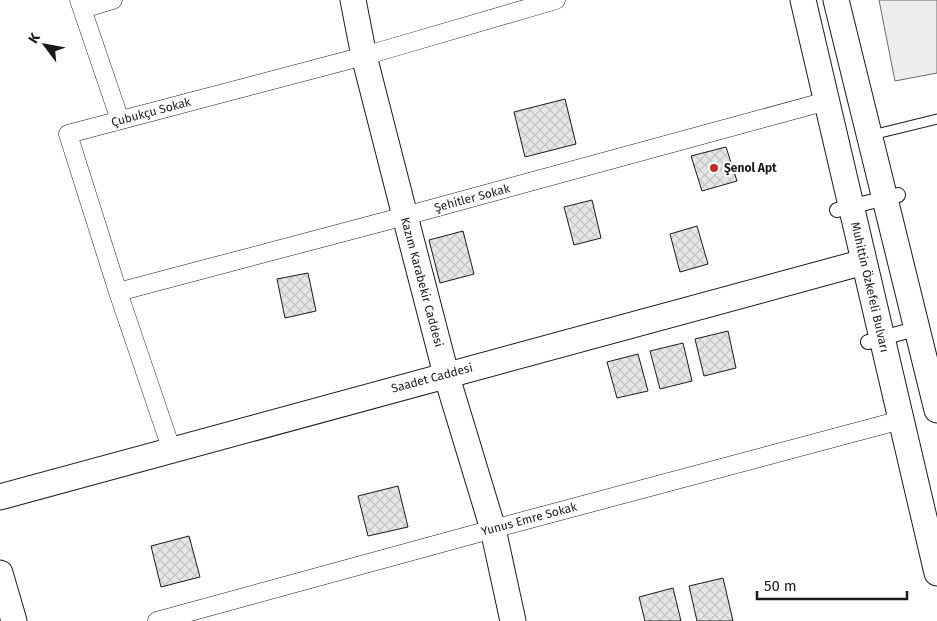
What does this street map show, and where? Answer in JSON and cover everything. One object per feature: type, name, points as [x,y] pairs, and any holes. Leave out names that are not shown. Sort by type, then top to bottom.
[{"type":"main road","name":"Kazım Karabekir Caddesi","points":[[353,0],[364,56],[405,216],[446,374],[493,529],[514,621]]},
{"type":"main road","name":"Muhittin Özkefeli Bulvarı","points":[[803,0],[827,101],[844,208],[864,262],[875,340],[901,420],[937,573]]},
{"type":"main road","points":[[836,0],[869,135],[892,196],[923,326],[937,410]]},
{"type":"main road","name":"Saadet Caddesi","points":[[0,497],[446,374],[864,262]]},
{"type":"main road","points":[[0,574],[14,621]]},
{"type":"street","points":[[114,0],[81,4],[120,120]]},
{"type":"street","name":"Çubukçu Sokak","points":[[172,451],[118,292],[68,134],[364,56],[556,0]]},
{"type":"street","name":"Şehitler Sokak","points":[[118,292],[827,101]]},
{"type":"street","points":[[844,208],[892,196]]},
{"type":"street","points":[[875,340],[923,326]]},
{"type":"street","name":"Yunus Emre Sokak","points":[[157,621],[901,420]]},
{"type":"lane","points":[[869,135],[937,119]]},
{"type":"shaded area","points":[[879,0],[937,0],[937,73],[895,81]]},
{"type":"building","points":[[565,99],[576,144],[525,157],[514,112]]},
{"type":"building","name":"Şenol Apt","points":[[726,147],[737,181],[702,191],[691,156]]},
{"type":"building","points":[[592,200],[601,238],[574,245],[564,207]]},
{"type":"building","points":[[697,226],[708,264],[680,272],[670,234]]},
{"type":"building","points":[[463,231],[474,274],[440,283],[429,240]]},
{"type":"building","points":[[308,273],[316,311],[285,318],[277,279]]},
{"type":"building","points":[[728,331],[736,368],[704,376],[695,339]]},
{"type":"building","points":[[683,343],[692,381],[660,389],[650,351]]},
{"type":"building","points":[[638,354],[648,391],[617,398],[607,362]]},
{"type":"building","points":[[398,486],[408,527],[368,536],[358,496]]},
{"type":"building","points":[[189,536],[200,577],[161,587],[151,546]]},
{"type":"building","points":[[723,578],[733,621],[697,621],[689,586]]},
{"type":"building","points":[[673,588],[681,621],[645,621],[639,597]]},
{"type":"place","name":"Şenol Apt","points":[[714,168]]}]
